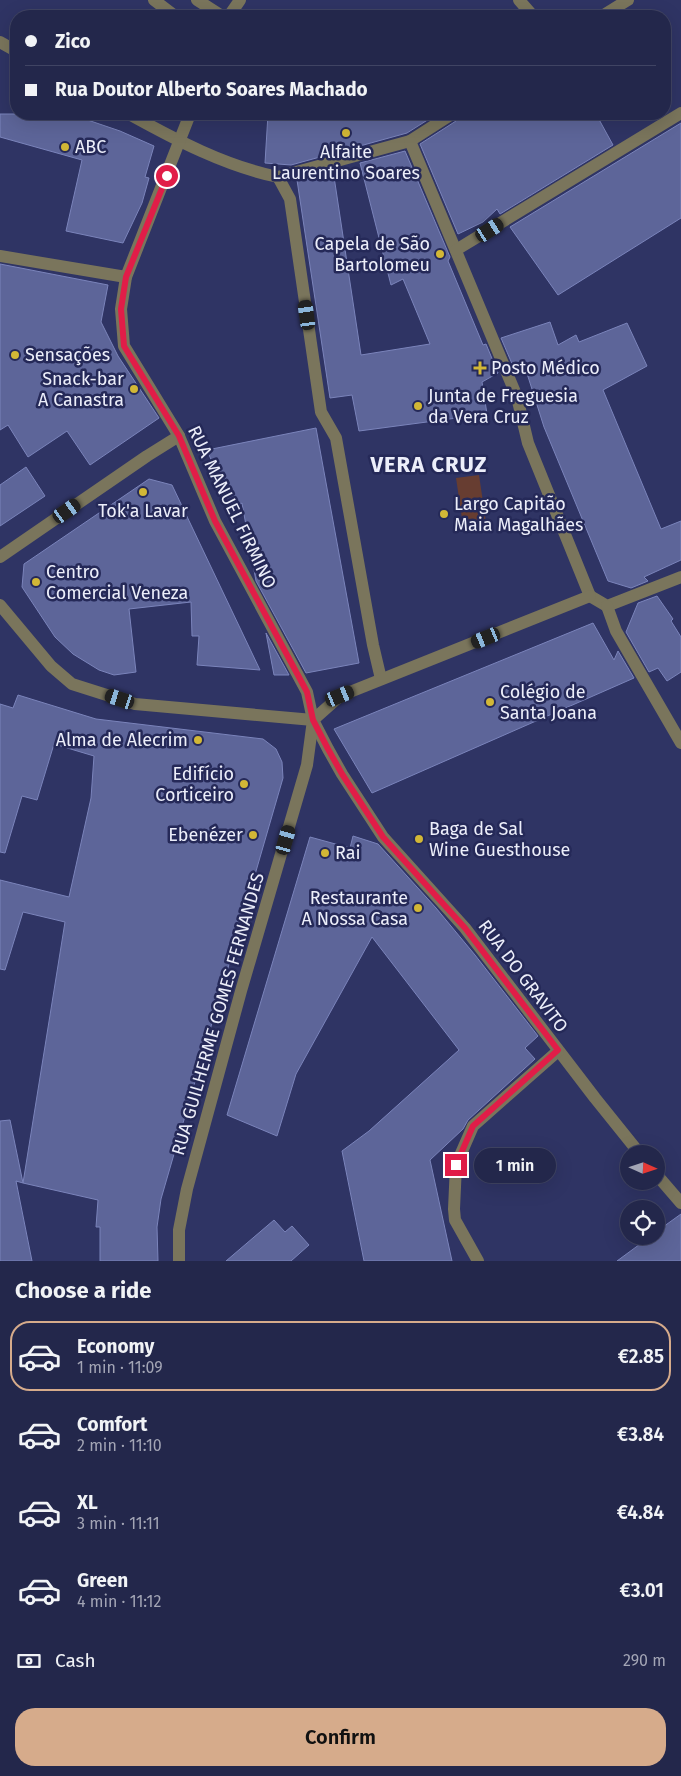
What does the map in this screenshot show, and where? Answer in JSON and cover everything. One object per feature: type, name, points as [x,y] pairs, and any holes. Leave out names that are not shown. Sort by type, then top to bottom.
[{"type":"street","points":[[154,0],[167,10]]},
{"type":"street","points":[[197,0],[213,10]]},
{"type":"street","points":[[519,0],[528,10]]},
{"type":"street","points":[[612,10],[628,0]]},
{"type":"street","points":[[140,120],[180,142],[258,173],[278,177],[410,141],[443,120]]},
{"type":"street","name":"RUA MANUEL FIRMINO","points":[[188,120],[126,277],[121,309],[124,346],[179,436],[215,521],[307,692],[313,720]]},
{"type":"street","points":[[456,250],[670,120]]},
{"type":"street","points":[[410,141],[517,397],[528,443],[590,596],[607,606],[616,631],[681,743]]},
{"type":"street","points":[[278,177],[290,199],[321,412],[336,438],[373,645],[381,679]]},
{"type":"street","points":[[0,256],[126,277]]},
{"type":"street","points":[[0,557],[179,436]]},
{"type":"street","points":[[607,606],[681,578]]},
{"type":"street","points":[[0,605],[51,666],[72,684],[136,704],[313,720],[340,696],[590,596]]},
{"type":"street","name":"RUA DO GRAVITO","points":[[313,720],[342,774],[383,837],[465,928],[633,1145]]},
{"type":"street","name":"RUA GUILHERME GOMES FERNANDES","points":[[179,1261],[179,1230],[187,1189],[241,991],[307,765],[313,720]]},
{"type":"street","points":[[478,1261],[455,1220],[456,1165],[473,1126],[558,1050]]},
{"type":"street","points":[[665,1184],[681,1203]]},
{"type":"shaded area","points":[[479,475],[486,522],[463,525],[456,478]]},
{"type":"building","points":[[0,114],[10,114],[10,120],[88,120],[120,131],[154,146],[145,177],[149,178],[142,203],[123,243],[66,231],[82,160],[0,137]]},
{"type":"building","points":[[268,120],[428,120],[407,133],[291,165],[265,163]]},
{"type":"building","points":[[599,120],[613,145],[500,214],[497,209],[483,222],[458,234],[420,144],[456,121]]},
{"type":"building","points":[[681,123],[681,218],[558,295],[510,227]]},
{"type":"building","points":[[405,151],[450,257],[448,261],[483,345],[486,344],[498,373],[482,382],[487,414],[359,431],[352,395],[330,398],[297,180],[333,170],[361,355],[430,344],[403,279],[391,285],[360,163]]},
{"type":"building","points":[[0,264],[108,285],[101,322],[118,356],[159,418],[90,465],[67,431],[28,457],[8,425],[0,430]]},
{"type":"building","points":[[550,322],[558,345],[576,335],[579,342],[627,323],[647,366],[603,390],[661,529],[681,521],[681,560],[644,577],[648,581],[631,588],[608,581],[544,427],[524,364],[518,370],[516,364],[513,366],[501,338]]},
{"type":"building","points":[[316,428],[359,663],[306,673],[256,581],[242,503],[232,509],[207,450]]},
{"type":"building","points":[[26,467],[45,496],[0,526],[0,485]]},
{"type":"building","points":[[149,479],[172,485],[260,670],[197,665],[199,636],[192,636],[191,602],[129,609],[136,672],[114,675],[99,670],[73,654],[55,637],[22,587],[24,564]]},
{"type":"building","points":[[657,596],[673,619],[671,621],[681,637],[681,672],[667,681],[658,668],[649,672],[626,632],[638,603]]},
{"type":"building","name":"Colégio de Santa Joana","points":[[593,623],[614,660],[618,651],[634,678],[372,793],[334,729]]},
{"type":"building","points":[[266,633],[289,675],[274,675]]},
{"type":"building","points":[[18,695],[96,719],[263,739],[276,749],[282,762],[283,778],[161,1199],[157,1227],[158,1261],[100,1261],[100,1227],[96,1227],[98,1200],[23,1183],[65,922],[23,912],[5,970],[0,969],[0,880],[69,897],[91,798],[94,756],[54,744],[37,800],[22,796],[5,853],[0,852],[0,704],[13,708]]},
{"type":"building","points":[[353,836],[378,844],[436,908],[538,1036],[525,1048],[535,1059],[468,1120],[463,1129],[430,1160],[452,1261],[364,1261],[342,1151],[369,1131],[459,1050],[372,937],[296,1074],[277,1136],[227,1115],[310,837],[350,848]]},
{"type":"building","points":[[10,1120],[23,1183],[16,1181],[32,1261],[0,1261],[0,1121]]},
{"type":"building","points":[[681,1214],[681,1261],[617,1261],[639,1245],[665,1245],[665,1226]]},
{"type":"building","points":[[274,1220],[285,1232],[292,1226],[309,1245],[291,1261],[226,1261]]},
{"type":"place","name":"Alfaite Laurentino Soares","points":[[346,133]]},
{"type":"place","name":"ABC","points":[[65,147]]},
{"type":"place","name":"Capela de São Bartolomeu","points":[[440,254]]},
{"type":"place","name":"Sensações","points":[[15,355]]},
{"type":"place","name":"Posto Médico","points":[[480,368]]},
{"type":"place","name":"Snack-bar A Canastra","points":[[134,389]]},
{"type":"place","name":"Junta de Freguesia da Vera Cruz","points":[[418,406]]},
{"type":"place","name":"Tok'a Lavar","points":[[143,492]]},
{"type":"place","name":"Largo Capitão Maia Magalhães","points":[[444,514]]},
{"type":"place","name":"Centro Comercial Veneza","points":[[36,582]]},
{"type":"place","name":"Colégio de Santa Joana","points":[[490,702]]},
{"type":"place","name":"Alma de Alecrim","points":[[198,740]]},
{"type":"place","name":"Edifício Corticeiro","points":[[244,784]]},
{"type":"place","name":"Ebenézer","points":[[253,835]]},
{"type":"place","name":"Baga de Sal Wine Guesthouse","points":[[419,839]]},
{"type":"place","name":"Rai","points":[[325,853]]},
{"type":"place","name":"Restaurante A Nossa Casa","points":[[418,908]]},
{"type":"district","name":"VERA CRUZ","points":[[429,464]]},
{"type":"route","points":[[167,176],[126,277],[121,309],[124,346],[179,436],[215,521],[307,692],[313,720],[342,774],[383,837],[465,928],[558,1050],[473,1126],[456,1165]]}]
